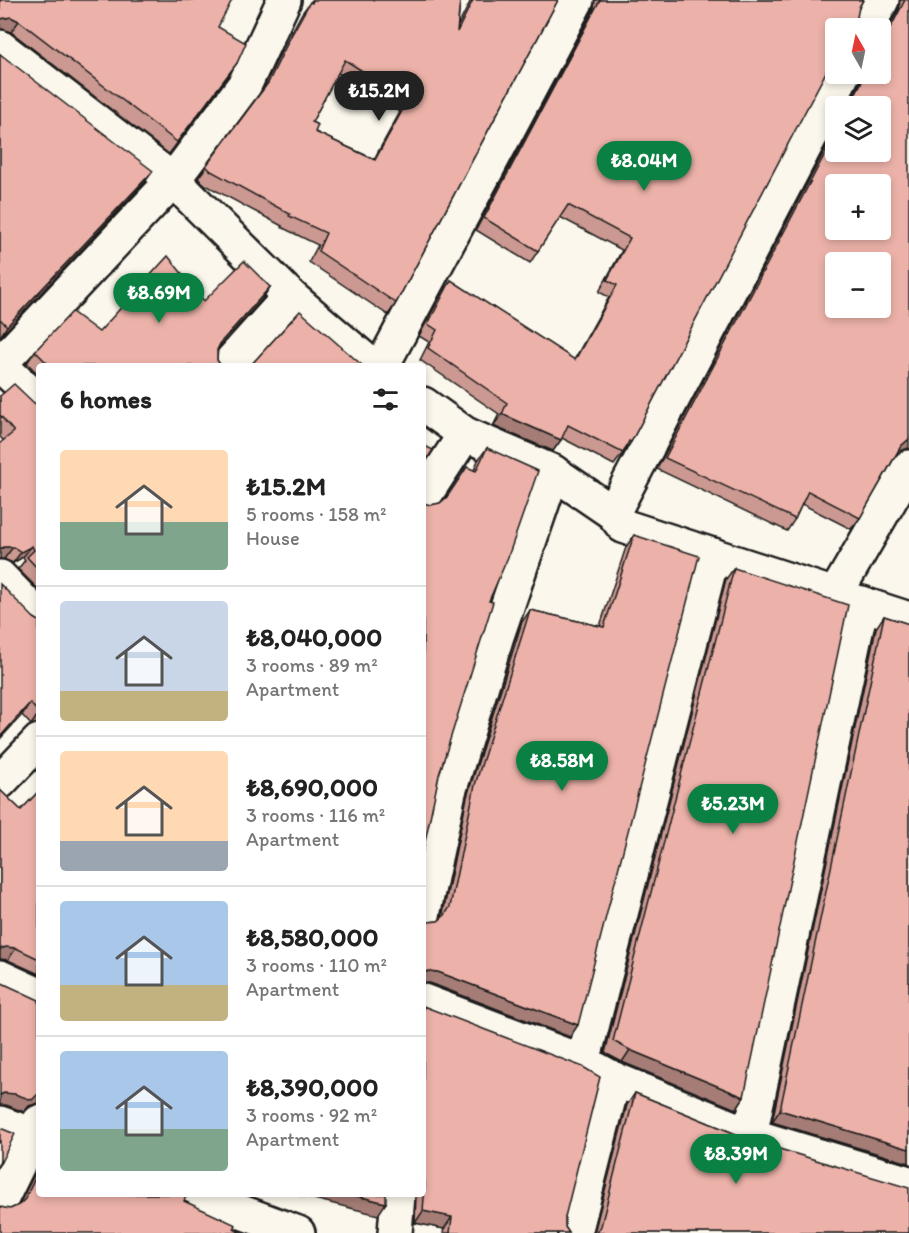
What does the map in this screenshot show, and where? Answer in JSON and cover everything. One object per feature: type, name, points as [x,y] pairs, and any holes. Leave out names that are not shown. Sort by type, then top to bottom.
[{"type":"street","points":[[36,398],[0,365],[173,180],[245,84],[284,0]]},
{"type":"street","points":[[384,363],[577,0]]},
{"type":"street","points":[[872,18],[882,0]]},
{"type":"street","points":[[0,47],[173,180],[290,296],[368,363]]},
{"type":"street","points":[[613,513],[838,84]]},
{"type":"street","points":[[230,363],[290,296]]},
{"type":"street","points":[[426,406],[465,434],[554,472],[613,513],[623,526],[909,619]]},
{"type":"street","points":[[426,493],[465,434]]},
{"type":"street","points":[[750,1135],[849,599],[909,466]]},
{"type":"street","points":[[426,901],[449,792],[497,636],[554,472]]},
{"type":"street","points":[[583,1062],[713,555]]},
{"type":"street","points":[[0,577],[36,614]]},
{"type":"street","points":[[0,782],[36,744]]},
{"type":"street","points":[[0,976],[36,994]]},
{"type":"street","points":[[426,1002],[583,1062],[614,1079],[750,1135],[909,1183]]},
{"type":"street","points":[[575,1233],[614,1079]]},
{"type":"street","points":[[0,1123],[36,1131],[0,1202]]},
{"type":"street","points":[[201,1197],[298,1233]]},
{"type":"street","points":[[395,1233],[398,1197]]},
{"type":"building","points":[[0,0],[232,0],[218,27],[246,43],[237,63],[177,142],[19,21],[11,17],[0,19]]},
{"type":"building","points":[[313,0],[460,0],[457,32],[473,0],[558,0],[396,303],[318,251],[326,233],[289,216],[290,214],[211,171],[206,166],[268,83],[291,36],[310,2],[312,3]],"holes":[[[345,60],[408,100],[375,160],[315,132],[318,125],[312,122]]]},
{"type":"building","points":[[600,0],[863,0],[857,18],[825,18],[825,74],[631,442],[629,441],[623,453],[568,425],[561,440],[502,414],[507,403],[428,348],[437,330],[428,324],[451,280],[575,360],[617,285],[607,280],[630,238],[568,205],[538,251],[484,218]]},
{"type":"building","points":[[905,0],[909,0],[909,439],[901,446],[860,518],[808,491],[795,519],[665,458],[825,154],[825,162],[891,162],[891,96],[854,96],[861,84],[891,84],[891,26]]},
{"type":"building","points":[[0,54],[153,171],[7,326],[0,319]]},
{"type":"building","points":[[168,256],[204,301],[244,261],[270,287],[221,342],[217,350],[219,363],[47,363],[35,351],[72,312],[99,332]]},
{"type":"building","points":[[300,311],[360,363],[253,363]]},
{"type":"building","points":[[14,384],[36,404],[36,567],[27,557],[34,550],[32,546],[21,552],[13,547],[0,549],[0,443],[14,432],[0,415],[0,396]]},
{"type":"building","points":[[426,446],[433,450],[426,460]]},
{"type":"building","points":[[487,448],[538,471],[508,557],[489,601],[493,602],[439,775],[426,837],[426,504],[440,503],[447,497],[467,467],[476,471]]},
{"type":"building","points":[[634,535],[699,556],[578,1025],[438,972],[426,972],[426,921],[438,921],[450,907],[475,785],[530,610],[604,627]]},
{"type":"building","points":[[734,568],[848,605],[744,1097],[613,1041]]},
{"type":"building","points":[[0,584],[36,619],[36,710],[30,703],[0,737]]},
{"type":"building","points":[[884,616],[909,624],[909,1149],[780,1110]]},
{"type":"building","points":[[0,790],[21,810],[36,794],[36,958],[16,948],[0,949]]},
{"type":"building","points":[[0,982],[36,999],[36,1096],[32,1100],[15,1094],[0,1095]]},
{"type":"building","points":[[426,1007],[583,1067],[600,1077],[565,1217],[565,1227],[569,1233],[450,1233],[452,1217],[423,1211],[424,1197],[426,1197]]},
{"type":"building","points":[[635,1093],[753,1141],[909,1188],[909,1233],[597,1233],[601,1226]]},
{"type":"building","points":[[0,1128],[15,1134],[0,1164]]},
{"type":"building","points":[[36,1176],[36,1197],[186,1197],[184,1201],[236,1225],[234,1229],[241,1233],[0,1233],[0,1207],[10,1209],[25,1199]]},
{"type":"building","points":[[361,1197],[386,1197],[386,1203]]}]
